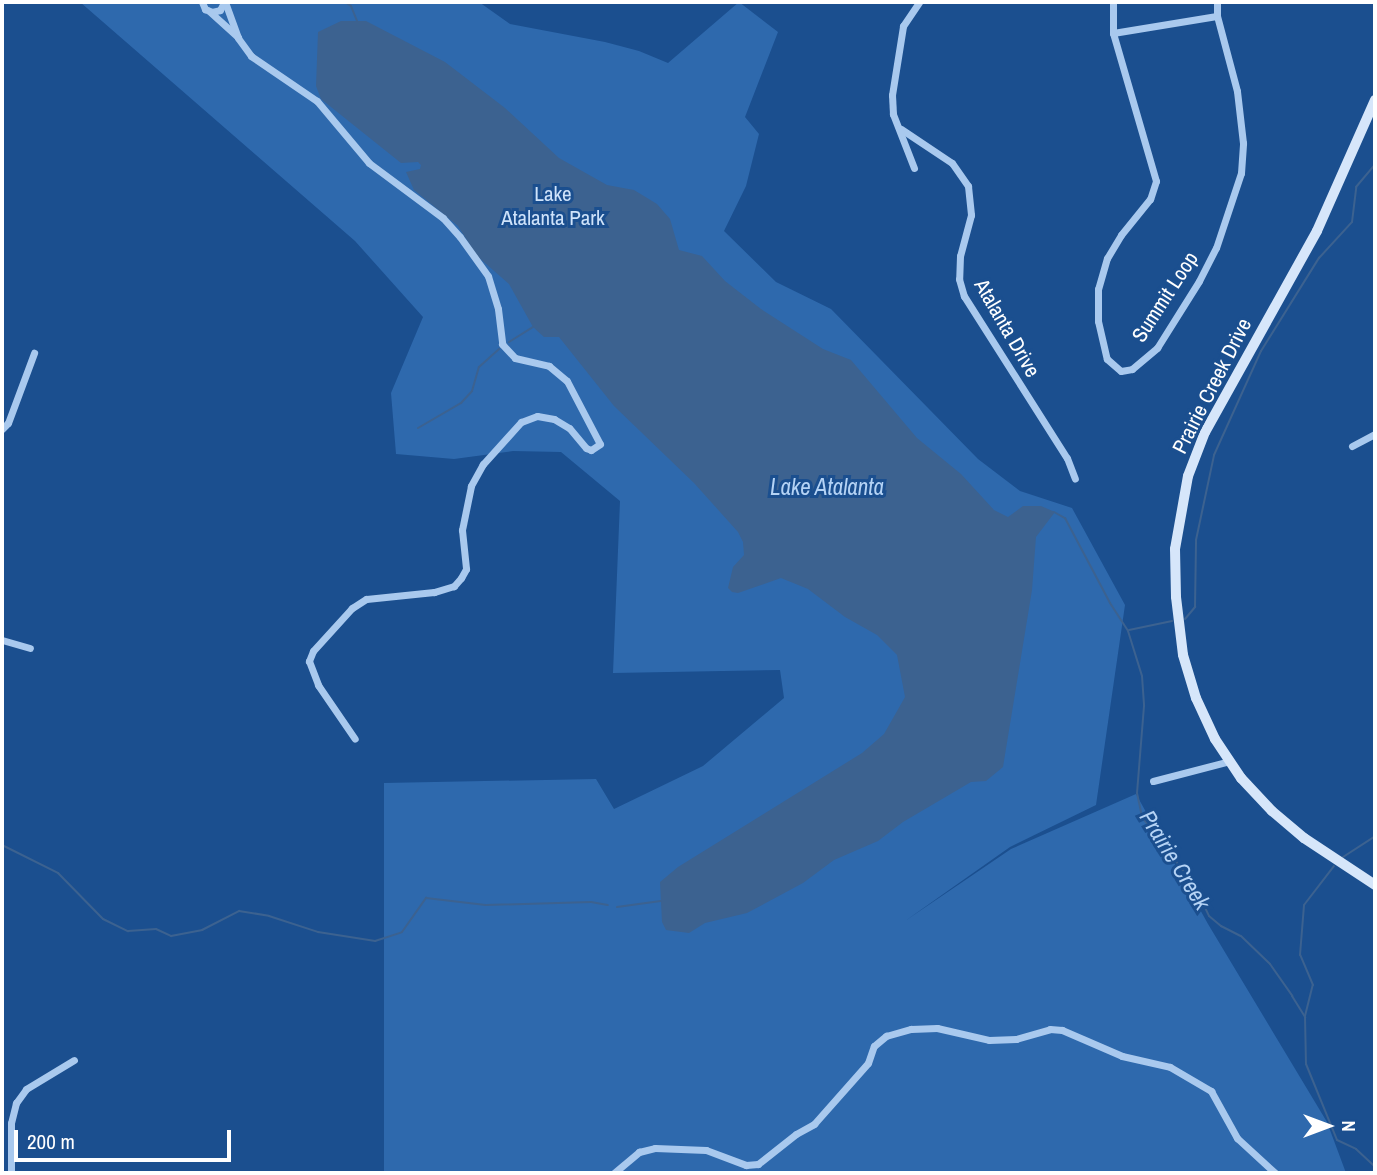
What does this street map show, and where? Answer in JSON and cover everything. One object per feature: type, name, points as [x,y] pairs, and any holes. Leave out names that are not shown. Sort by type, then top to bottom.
[{"type":"main road","name":"Prairie Creek Drive","points":[[1375,100],[1317,231],[1205,432],[1180,508],[1175,561],[1183,655],[1196,698],[1230,761],[1272,811],[1304,838],[1375,885]]},
{"type":"street","points":[[202,2],[238,38],[251,56],[317,101],[369,163],[443,218],[488,276],[498,309],[502,344],[515,358],[549,366],[567,381],[600,443],[591,450],[569,428],[554,419],[537,416],[522,422],[483,464],[471,486],[462,530],[466,569],[461,579],[454,586],[434,592],[366,598],[352,608],[313,652],[309,661],[318,685],[355,740]]},
{"type":"street","points":[[209,11],[220,10],[225,2]]},
{"type":"street","points":[[225,2],[238,38]]},
{"type":"street","points":[[914,168],[893,114],[894,71],[903,26],[919,2]]},
{"type":"street","name":"Summit Loop","points":[[1113,2],[1113,33],[1156,181],[1150,199],[1121,235],[1107,258],[1098,289],[1098,321],[1107,359],[1121,371],[1132,369],[1157,348],[1199,281],[1216,248],[1241,173],[1243,143],[1237,91],[1217,16],[1217,2]]},
{"type":"street","points":[[1113,33],[1217,16]]},
{"type":"street","name":"Atalanta Drive","points":[[901,129],[952,163],[968,187],[971,215],[960,256],[959,279],[964,296],[1067,458],[1075,479]]},
{"type":"street","points":[[2,429],[8,423],[34,354]]},
{"type":"street","points":[[1352,446],[1375,434]]},
{"type":"street","points":[[2,640],[30,648]]},
{"type":"street","points":[[1153,781],[1230,761]]},
{"type":"street","points":[[614,1173],[639,1152],[656,1148],[706,1150],[746,1165],[758,1164],[796,1134],[814,1125],[868,1063],[874,1046],[886,1036],[911,1029],[937,1028],[989,1040],[1016,1039],[1050,1029],[1062,1030],[1122,1056],[1170,1067],[1211,1091],[1237,1138],[1275,1173]]},
{"type":"street","points":[[11,1173],[11,1123],[16,1103],[26,1089],[74,1060]]},
{"type":"green space","name":"Lake Atalanta Park","points":[[80,2],[479,2],[510,24],[605,42],[639,51],[668,63],[739,2],[778,32],[745,117],[759,134],[746,186],[724,231],[776,282],[831,309],[978,459],[1020,491],[1072,508],[1125,605],[1096,805],[1010,847],[905,921],[1011,849],[1136,794],[1208,924],[1327,1122],[1346,1173],[384,1173],[384,783],[596,779],[614,809],[703,766],[784,698],[780,670],[613,673],[620,501],[561,452],[513,451],[454,459],[396,454],[391,393],[423,317],[355,241]]},
{"type":"water","name":"Lake Atalanta","points":[[341,21],[366,21],[445,62],[505,108],[559,158],[607,185],[634,190],[657,204],[670,219],[679,250],[702,256],[725,281],[761,309],[823,349],[851,360],[917,438],[961,474],[994,510],[1008,517],[1023,506],[1041,506],[1055,512],[1036,537],[1032,590],[1003,767],[986,781],[971,782],[903,822],[878,841],[834,860],[803,883],[747,913],[705,923],[689,933],[666,930],[662,922],[660,882],[678,867],[862,753],[884,734],[905,697],[897,655],[877,635],[845,617],[808,589],[781,578],[738,593],[728,588],[733,567],[744,555],[743,542],[738,532],[694,483],[614,406],[559,337],[544,337],[533,327],[509,284],[477,256],[458,226],[414,190],[406,172],[420,169],[421,165],[418,162],[401,163],[321,99],[316,86],[318,32]]},
{"type":"waterway","points":[[345,2],[351,6],[357,21]]},
{"type":"waterway","points":[[1185,619],[1195,607],[1196,540],[1214,455],[1261,351],[1319,258],[1352,222],[1356,187],[1375,164]]},
{"type":"waterway","points":[[509,342],[533,327]]},
{"type":"waterway","points":[[418,428],[461,403],[472,391],[479,367],[499,349]]},
{"type":"waterway","name":"Prairie Creek","points":[[1054,512],[1065,518],[1128,631],[1142,676],[1144,706],[1137,793],[1142,817],[1195,886],[1209,916],[1221,926],[1241,936],[1270,964],[1292,996],[1305,1017],[1306,1064],[1337,1140],[1356,1149],[1375,1167]]},
{"type":"waterway","points":[[1129,630],[1172,621]]},
{"type":"waterway","points":[[1343,857],[1375,836]]},
{"type":"waterway","points":[[2,845],[58,873],[103,919],[128,931],[156,929],[171,936],[202,930],[239,911],[269,916],[318,932],[375,941],[402,932],[426,898],[486,905],[591,902],[608,905]]},
{"type":"waterway","points":[[1305,1016],[1313,985],[1300,955],[1304,905],[1334,866]]},
{"type":"waterway","points":[[617,907],[661,901]]}]
